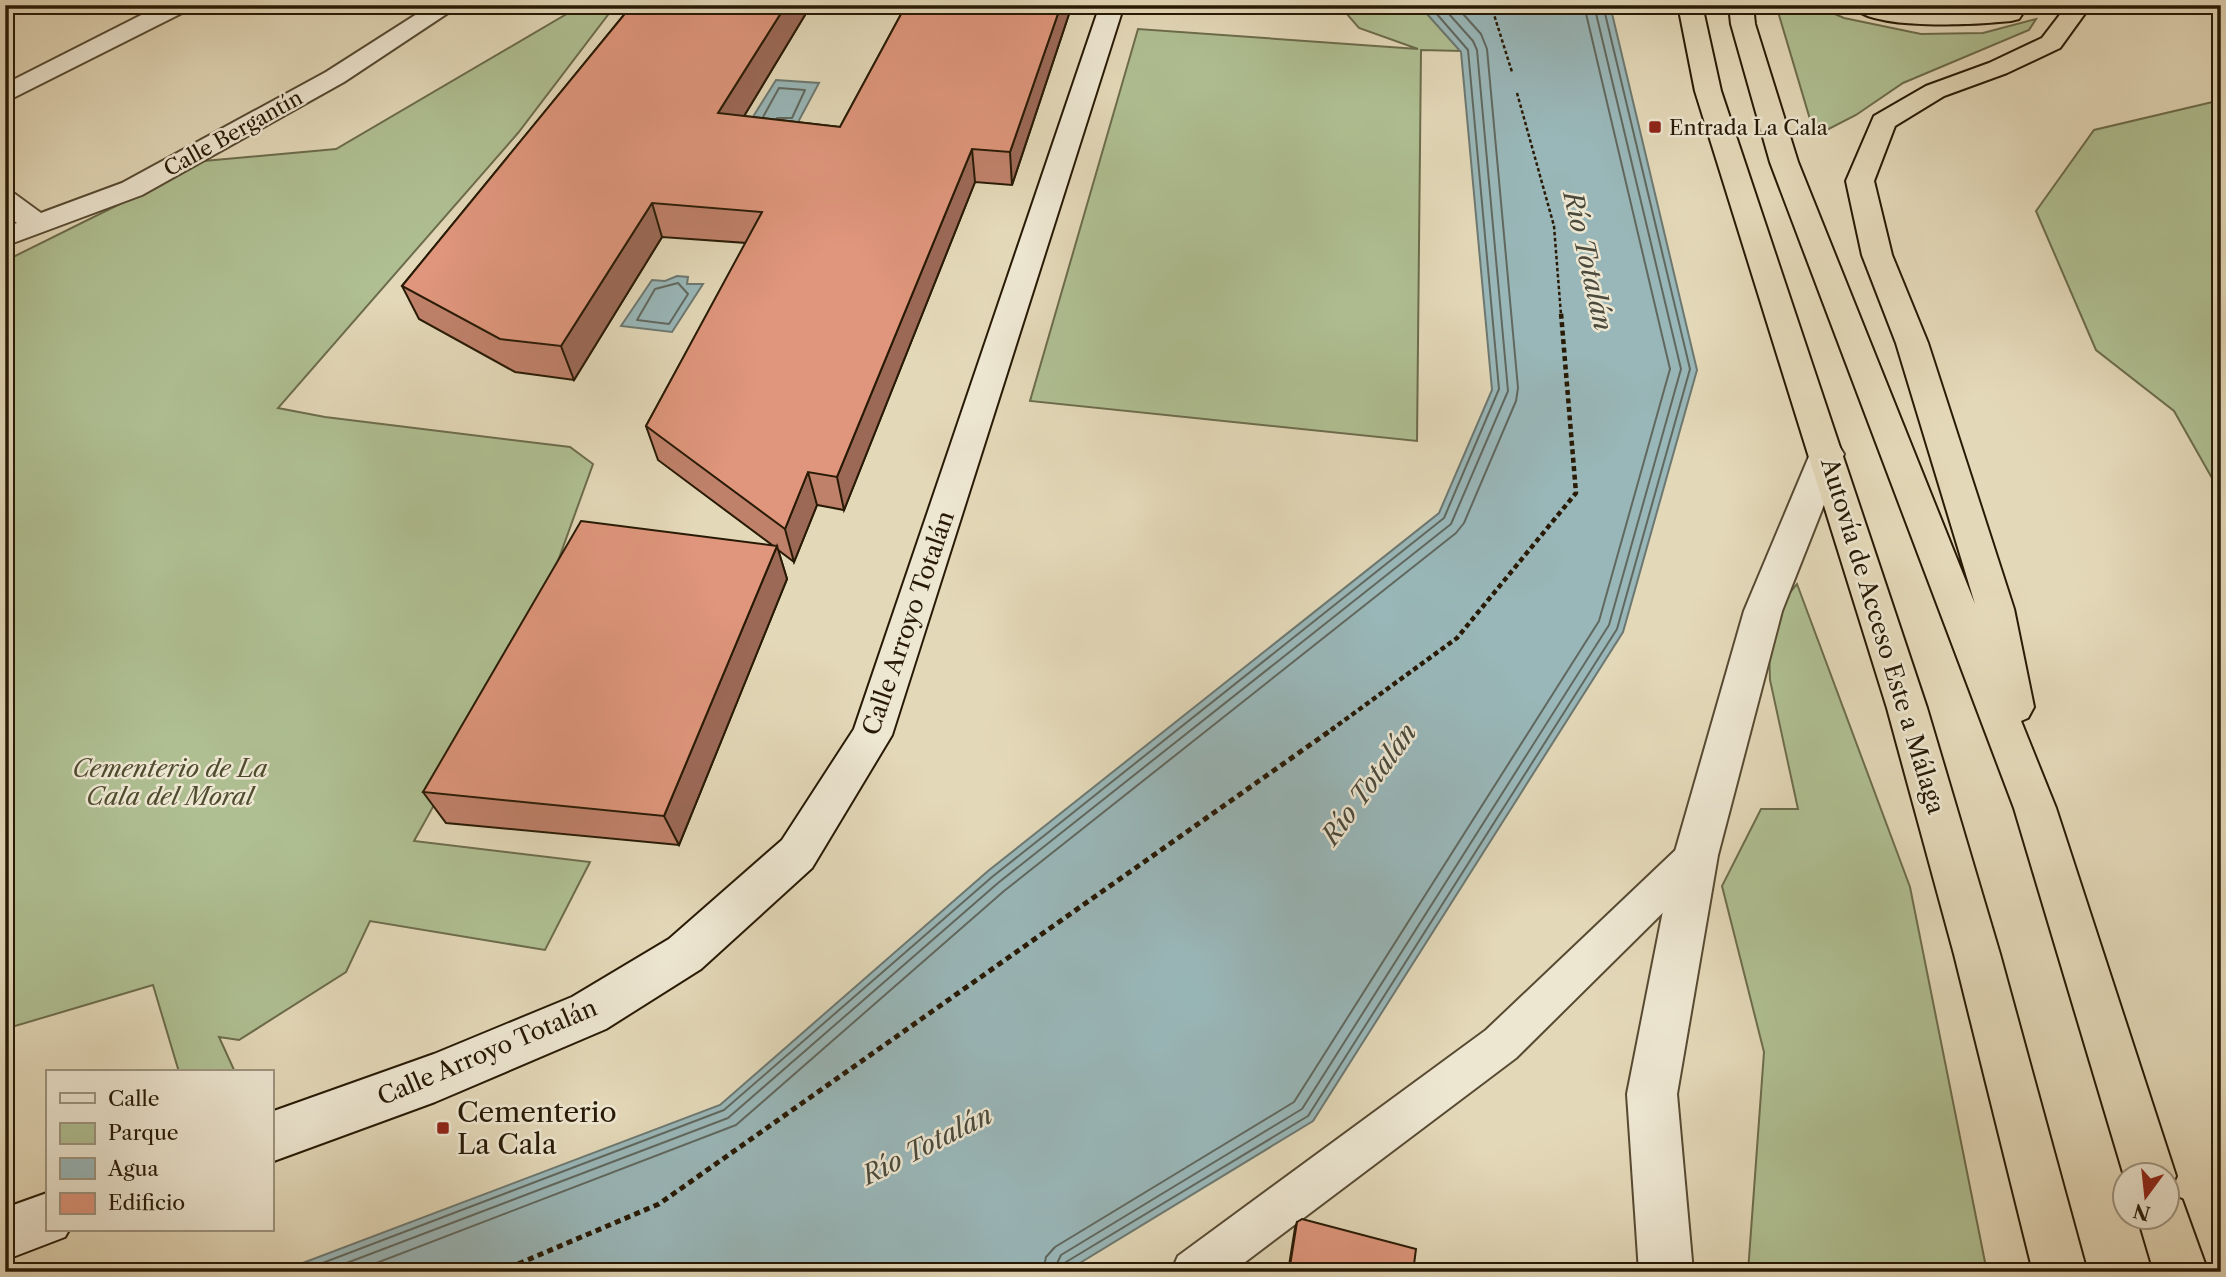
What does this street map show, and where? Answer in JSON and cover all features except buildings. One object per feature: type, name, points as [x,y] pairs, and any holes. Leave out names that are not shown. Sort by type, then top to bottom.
[{"type":"highway","points":[[1741,5],[1743,24],[1784,162],[2035,808],[2146,1162]]},
{"type":"highway","points":[[1863,5],[1897,17],[1955,19],[2011,13],[2016,5]]},
{"type":"highway","points":[[2035,808],[1995,609],[1912,343],[1877,255],[1860,181],[1883,122],[1935,91],[1998,68],[2051,43],[2074,12],[2074,5]]},
{"type":"highway","name":"Autovía de Acceso Este a Málaga","points":[[1686,9],[1708,92],[1903,695],[1963,902],[2060,1272]]},
{"type":"highway","points":[[2169,1232],[2181,1272]]},
{"type":"street","points":[[5,94],[180,5]]},
{"type":"street","name":"Calle Bergantín","points":[[5,237],[132,190],[200,149],[335,77],[448,5]]},
{"type":"street","name":"Calle Arroyo Totalán","points":[[273,1136],[435,1078],[589,1013],[685,954],[797,854],[872,735],[1112,5]]},
{"type":"street","points":[[5,200],[37,223]]},
{"type":"street","points":[[1666,1272],[1652,1094],[1696,856],[1763,611],[1827,454]]},
{"type":"street","points":[[5,1234],[46,1219]]},
{"type":"lane","points":[[1194,1272],[1501,1044],[1696,856]]},
{"type":"path","points":[[1491,5],[1512,72]]},
{"type":"path","points":[[499,1272],[659,1204],[1263,780],[1457,638],[1576,493],[1554,226],[1517,93]]},
{"type":"green space","name":"Cementerio de La Cala del Moral","points":[[582,5],[654,5],[614,7],[518,133],[278,408],[325,417],[570,447],[593,464],[536,622],[414,841],[590,862],[545,950],[370,921],[346,972],[239,1040],[219,1037],[234,1070],[178,1070],[153,985],[5,1029],[5,261],[140,194],[193,162],[336,149]]},
{"type":"green space","points":[[1339,5],[1419,5],[1461,51],[1421,50],[1417,441],[1030,401],[1138,29],[1418,49],[1359,28]]},
{"type":"green space","points":[[1776,5],[1814,5],[1844,18],[1921,34],[1983,33],[2036,19],[2029,30],[1903,83],[1856,115],[1815,136]]},
{"type":"green space","points":[[2221,100],[2221,494],[2174,411],[2096,350],[2036,211],[2094,130]]},
{"type":"green space","points":[[1797,584],[1910,887],[1987,1272],[1748,1272],[1764,1052],[1722,886],[1761,809],[1798,809],[1770,680],[1768,619]]},
{"type":"water","name":"Río Totalán","points":[[1419,5],[1610,5],[1697,370],[1623,632],[1313,1121],[1065,1272],[279,1272],[720,1105],[988,871],[1439,513],[1492,390],[1461,52]]},
{"type":"water","points":[[776,80],[819,83],[796,126],[749,123]]},
{"type":"water","points":[[677,276],[688,277],[687,284],[703,284],[672,332],[621,326],[652,280],[665,281]]},
{"type":"place","name":"Entrada La Cala","points":[[1655,127]]},
{"type":"place","name":"Cementerio La Cala","points":[[443,1128]]}]
